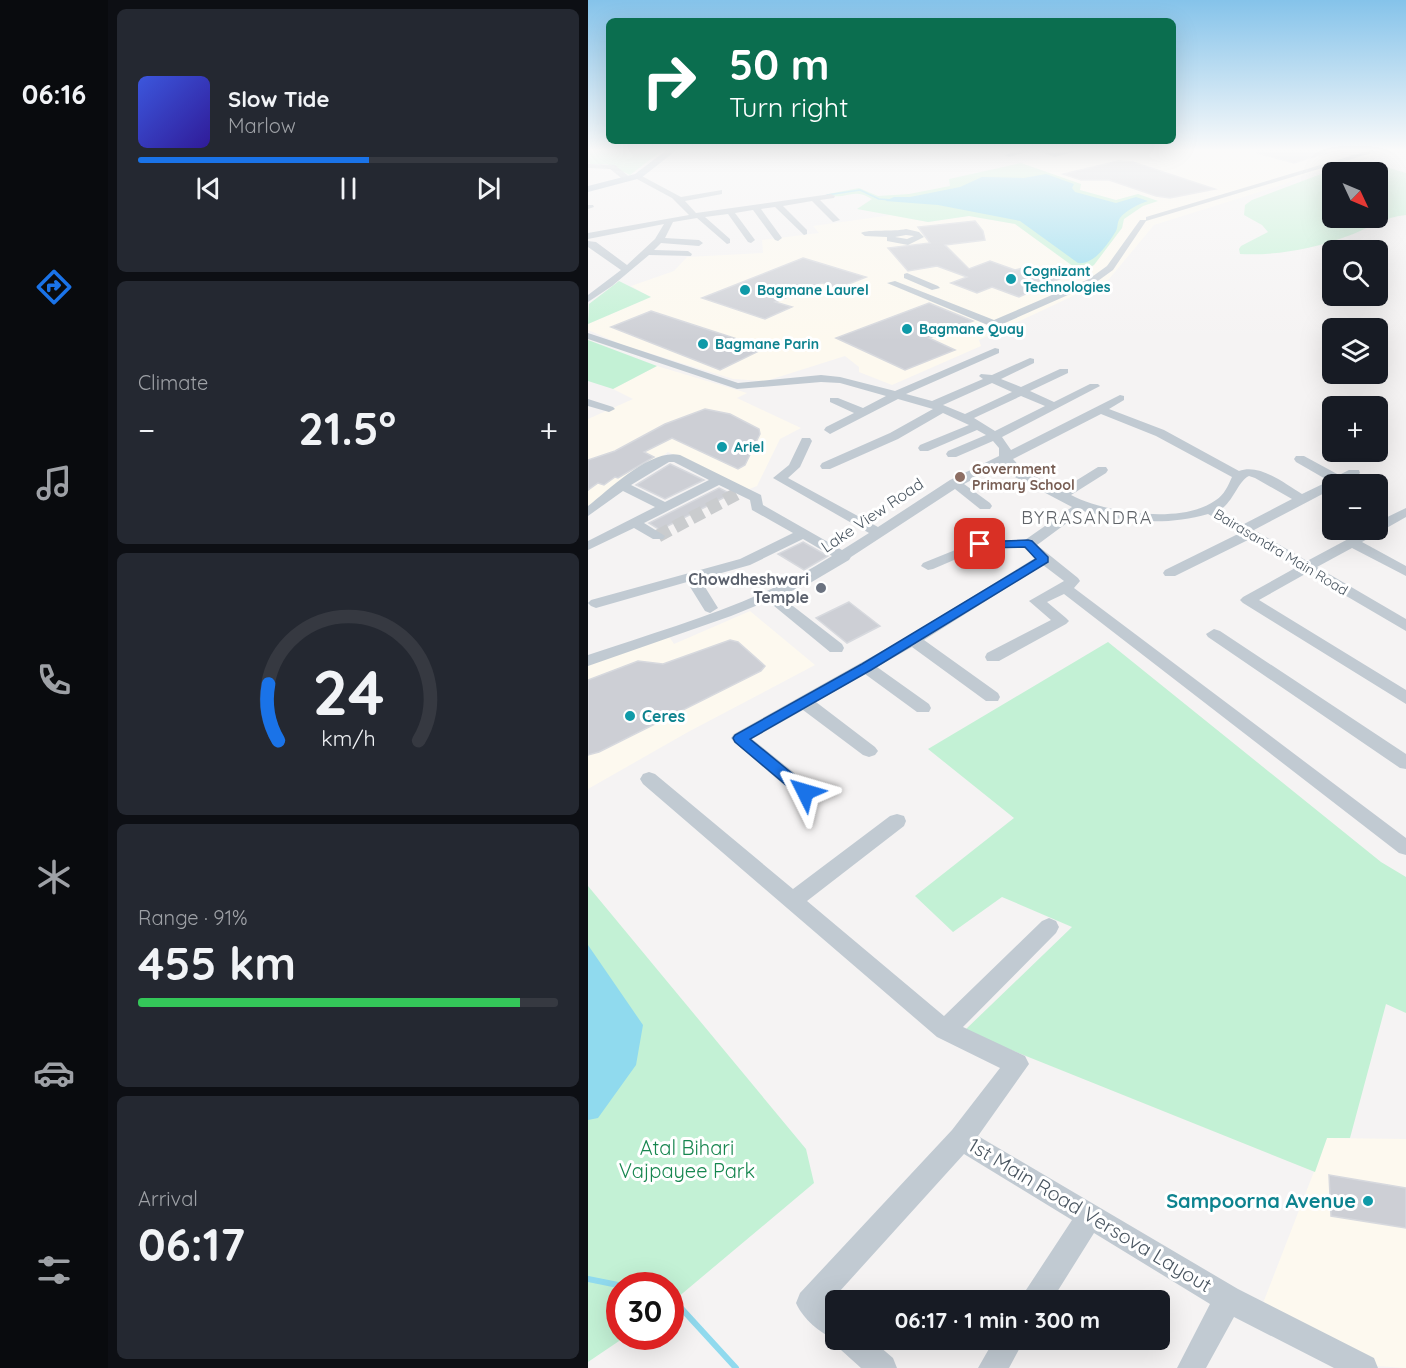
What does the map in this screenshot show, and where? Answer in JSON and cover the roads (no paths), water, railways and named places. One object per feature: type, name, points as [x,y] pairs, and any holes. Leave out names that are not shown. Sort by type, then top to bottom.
[{"type":"street","points":[[588,236],[694,213],[727,241]]},
{"type":"street","points":[[734,213],[751,240]]},
{"type":"street","points":[[759,213],[778,238]]},
{"type":"street","points":[[786,213],[804,232]]},
{"type":"street","points":[[828,213],[836,220]]},
{"type":"street","points":[[976,317],[1008,310],[1037,299],[1101,267],[1140,219],[1160,213]]},
{"type":"street","points":[[892,283],[994,324],[1092,281],[1110,268],[1140,219],[1161,213]]},
{"type":"street","points":[[625,217],[637,225]]},
{"type":"street","points":[[588,299],[659,240],[668,228],[670,220]]},
{"type":"street","points":[[633,235],[637,225]]},
{"type":"street","points":[[865,233],[892,235]]},
{"type":"street","points":[[659,240],[699,243]]},
{"type":"street","points":[[588,244],[593,244],[626,269]]},
{"type":"street","points":[[646,252],[688,255]]},
{"type":"street","points":[[596,256],[606,254]]},
{"type":"street","points":[[907,276],[951,294],[935,300]]},
{"type":"street","points":[[996,312],[1009,317]]},
{"type":"street","points":[[588,336],[737,386],[756,387],[805,378],[840,380],[939,407],[965,418],[994,435]]},
{"type":"street","points":[[830,430],[896,395],[996,351]]},
{"type":"street","points":[[826,466],[894,435],[939,407],[1030,361]]},
{"type":"street","points":[[962,366],[1054,405]]},
{"type":"street","points":[[965,418],[1064,371]]},
{"type":"street","points":[[817,391],[840,380]]},
{"type":"street","points":[[952,454],[1094,386]]},
{"type":"street","name":"Lake View Road","points":[[588,661],[726,613],[805,580],[844,557],[921,496],[955,483],[1120,398]]},
{"type":"street","points":[[834,400],[863,412]]},
{"type":"street","points":[[588,402],[609,409]]},
{"type":"street","points":[[1100,410],[1160,433],[1239,476]]},
{"type":"street","points":[[924,448],[978,425]]},
{"type":"street","name":"Bairasandra Main Road","points":[[994,435],[1005,447],[1005,457],[1018,473],[1081,506],[1105,513],[1167,518],[1187,516],[1209,509],[1406,626]]},
{"type":"street","points":[[806,441],[794,467],[779,478],[878,532]]},
{"type":"street","points":[[588,512],[646,468],[670,457],[676,458],[726,486],[756,498],[757,507],[844,557]]},
{"type":"street","points":[[1300,459],[1327,474]]},
{"type":"street","points":[[1061,496],[1102,470]]},
{"type":"street","points":[[1209,509],[1217,507],[1228,497],[1239,476],[1248,472],[1260,475],[1301,499]]},
{"type":"street","points":[[955,483],[985,506]]},
{"type":"street","points":[[623,486],[666,507]]},
{"type":"street","points":[[588,546],[666,507],[726,486]]},
{"type":"street","points":[[1170,573],[1322,488]]},
{"type":"street","points":[[928,566],[980,544],[1028,544],[1081,506]]},
{"type":"street","points":[[1390,521],[1406,512]]},
{"type":"street","points":[[1390,521],[1406,529]]},
{"type":"street","points":[[635,523],[658,536]]},
{"type":"street","points":[[596,603],[745,562],[802,534]]},
{"type":"street","points":[[1356,540],[1248,600],[1406,698]]},
{"type":"street","points":[[1352,542],[1406,572]]},
{"type":"street","points":[[993,657],[1061,621],[1037,601],[1065,588],[1073,581],[1028,544]]},
{"type":"street","points":[[805,792],[740,738],[913,640],[1044,559]]},
{"type":"street","points":[[692,578],[710,608]]},
{"type":"street","points":[[1065,588],[1406,848]]},
{"type":"street","points":[[768,594],[836,648]]},
{"type":"street","points":[[1214,634],[1406,763]]},
{"type":"street","points":[[913,640],[992,697]]},
{"type":"street","points":[[867,667],[923,708]]},
{"type":"street","points":[[804,702],[869,752]]},
{"type":"street","name":"1st Main Road Versova Layout","points":[[650,779],[945,1030],[1017,1064],[962,1139],[1228,1299],[1364,1368]]},
{"type":"street","points":[[793,901],[897,821]]},
{"type":"street","points":[[945,1030],[1048,927]]},
{"type":"street","points":[[825,1316],[810,1303],[962,1139]]},
{"type":"street","points":[[1042,1290],[1090,1216]]},
{"type":"street","points":[[1191,1368],[1228,1299]]},
{"type":"street","points":[[862,1350],[883,1368]]},
{"type":"street","points":[[992,1368],[1004,1350]]},
{"type":"water","points":[[978,213],[1126,213],[1119,220],[1117,229],[1105,247],[1090,261],[1084,263],[1078,263],[1020,221]]},
{"type":"water","points":[[588,945],[643,1025],[636,1065],[598,1118],[588,1120]]},
{"type":"waterway","points":[[588,1279],[606,1283]]},
{"type":"waterway","points":[[684,1311],[736,1368]]},
{"type":"tunnel","points":[[658,536],[742,491]]},
{"type":"place","name":"Cognizant Technologies","points":[[1011,279]]},
{"type":"place","name":"Bagmane Laurel","points":[[745,290]]},
{"type":"place","name":"Bagmane Quay","points":[[907,329]]},
{"type":"place","name":"Bagmane Parin","points":[[703,344]]},
{"type":"place","name":"Ariel","points":[[722,447]]},
{"type":"place","name":"Government Primary School","points":[[960,477]]},
{"type":"place","name":"Chowdheshwari Temple","points":[[821,588]]},
{"type":"place","name":"Ceres","points":[[630,716]]},
{"type":"place","name":"Sampoorna Avenue","points":[[1368,1201]]},
{"type":"district","name":"BYRASANDRA","points":[[1087,518]]},
{"type":"park label","name":"Atal Bihari Vajpayee Park","points":[[687,1160]]}]
